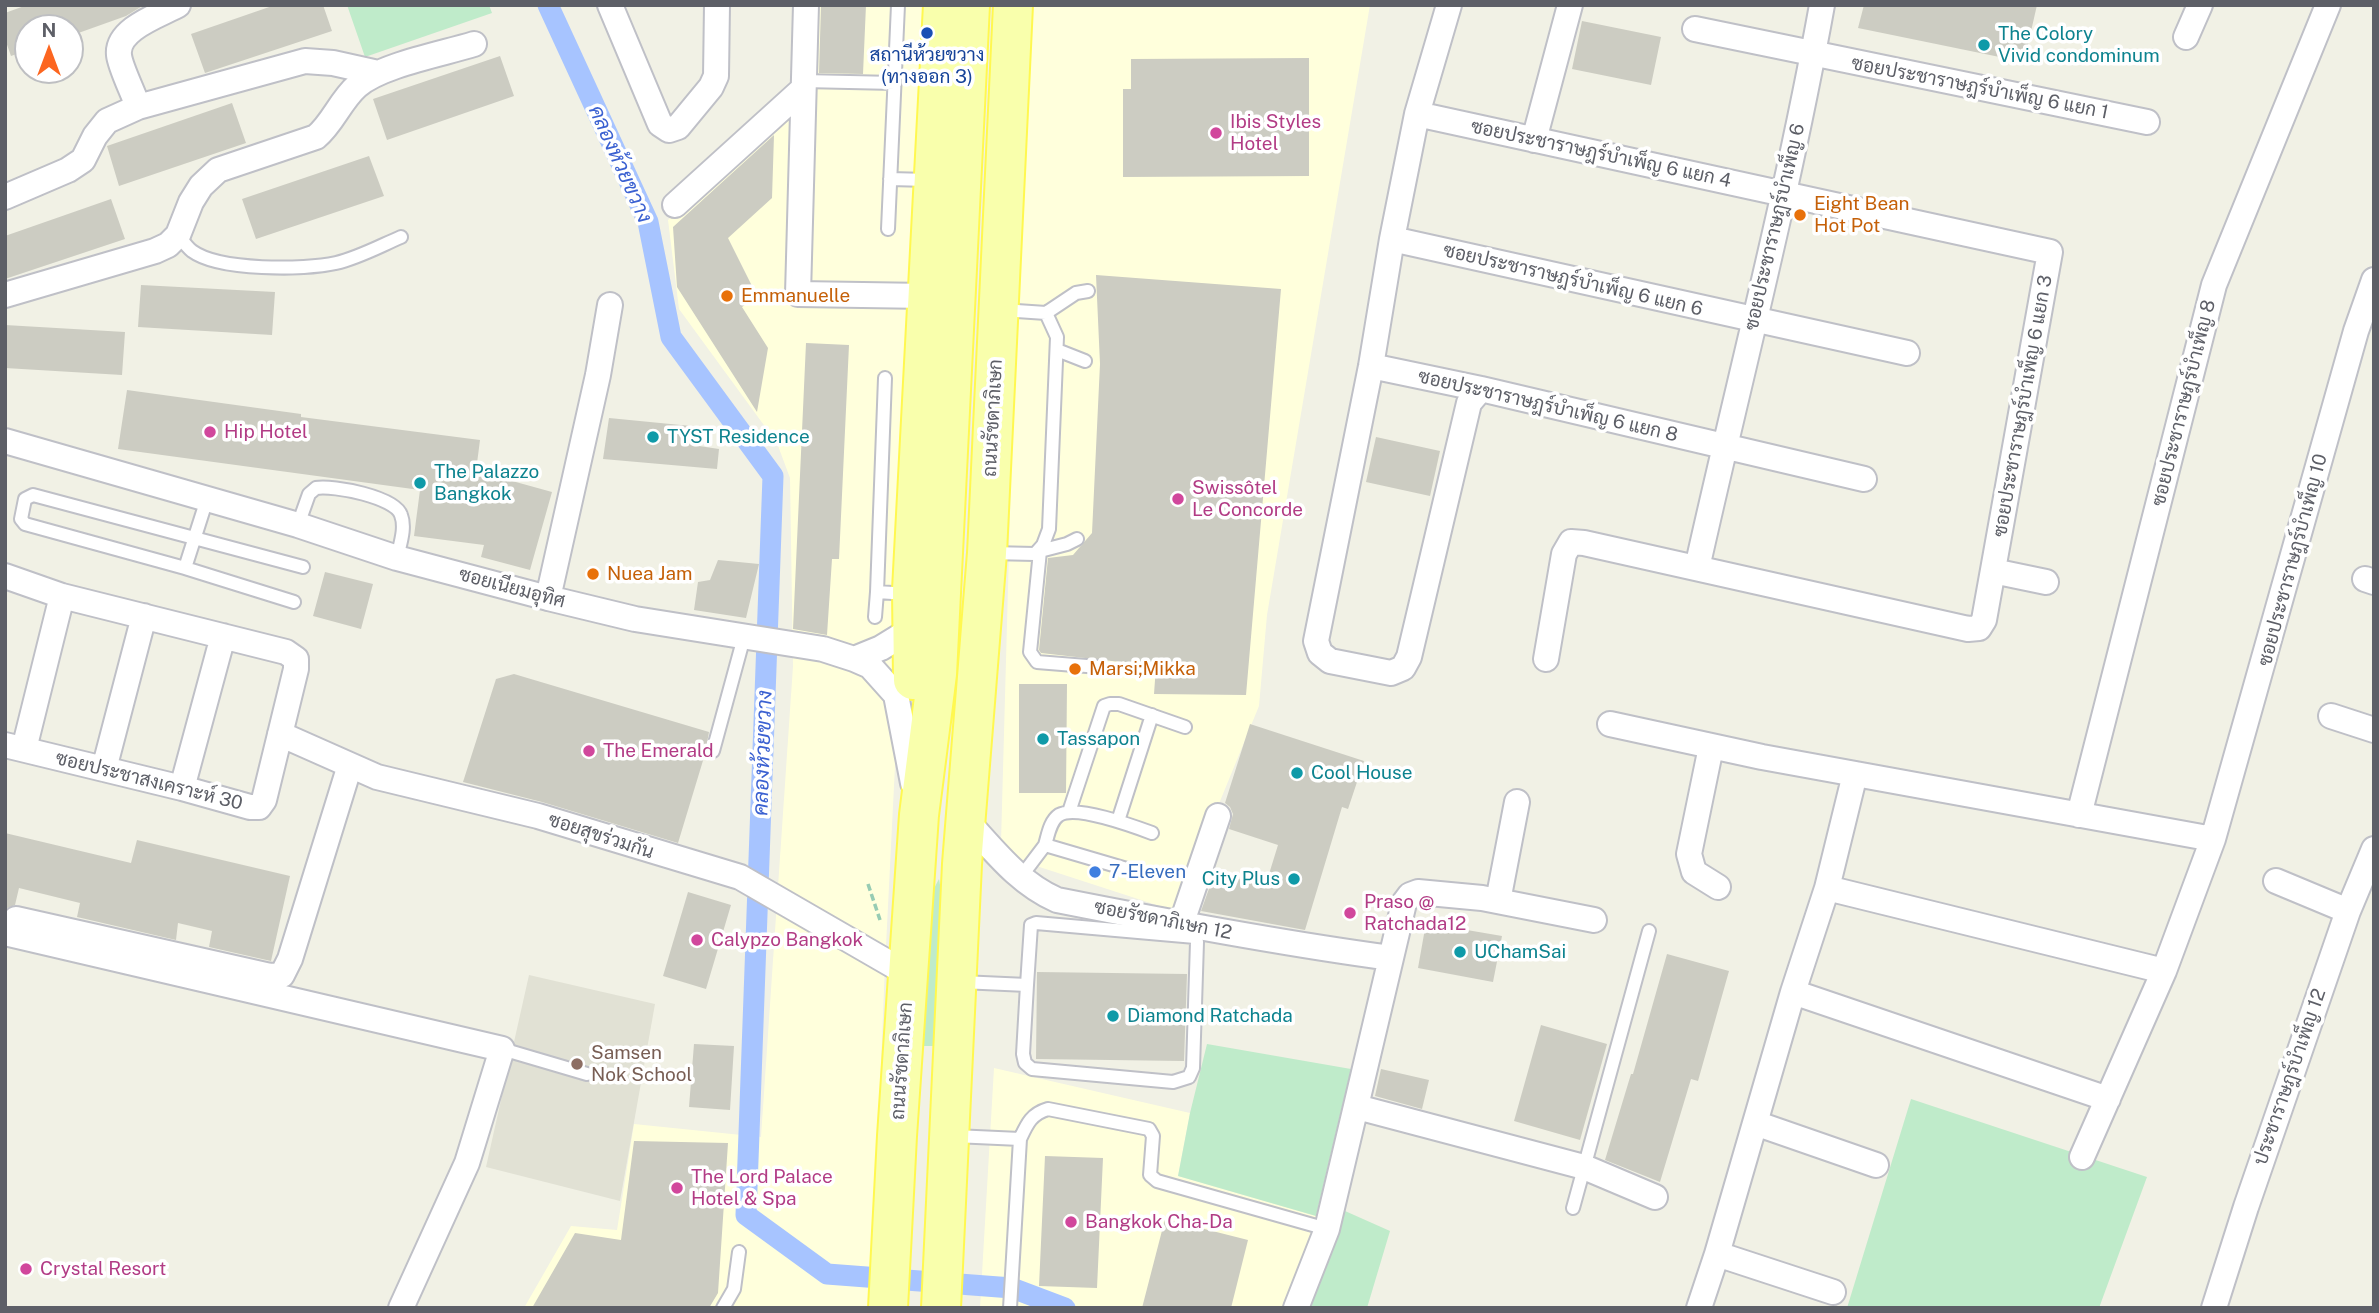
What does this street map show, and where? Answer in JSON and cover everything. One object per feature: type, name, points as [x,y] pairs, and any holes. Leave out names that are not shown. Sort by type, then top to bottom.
[{"type":"main road","name":"ถนนรัชดาภิเษก","points":[[919,815],[900,605],[927,296],[943,5]]},
{"type":"main road","name":"ถนนรัชดาภิเษก","points":[[888,1308],[919,815],[937,674],[970,5]]},
{"type":"main road","name":"ถนนรัชดาภิเษก","points":[[965,825],[958,675],[991,5]]},
{"type":"main road","name":"ถนนรัชดาภิเษก","points":[[941,1308],[965,825],[987,553],[1013,5]]},
{"type":"street","points":[[138,107],[119,55],[121,41],[132,30],[178,5]]},
{"type":"street","points":[[610,5],[660,124],[668,130],[678,127],[711,87],[716,76],[717,5]]},
{"type":"street","points":[[806,5],[798,295],[927,296]]},
{"type":"street","points":[[1449,5],[1417,114],[1392,239],[1371,366],[1316,641],[1320,653],[1330,661],[1391,673],[1403,668],[1409,657],[1469,403],[1480,389]]},
{"type":"street","points":[[1534,140],[1570,5]]},
{"type":"street","name":"ซอยประชาราษฎร์บำเพ็ญ 6","points":[[1698,568],[1785,194],[1822,5]]},
{"type":"street","points":[[2186,37],[2200,5]]},
{"type":"street","name":"ซอยประชาราษฎร์บำเพ็ญ 8","points":[[2079,815],[2214,285],[2329,5]]},
{"type":"street","name":"ซอยประชาราษฎร์บำเพ็ญ 6 แยก 1","points":[[1695,29],[2147,121]]},
{"type":"street","points":[[5,295],[168,245],[177,235],[201,186],[218,170],[316,137],[326,128],[350,93],[378,73],[474,44]]},
{"type":"street","points":[[5,197],[68,170],[83,160],[95,136],[107,121],[138,107],[305,61],[333,63],[378,73]]},
{"type":"street","points":[[675,205],[803,85]]},
{"type":"street","name":"ซอยประชาราษฎร์บำเพ็ญ 6 แยก 4","points":[[1417,114],[1785,194]]},
{"type":"street","name":"ซอยประชาราษฎร์บำเพ็ญ 6 แยก 3","points":[[1698,568],[1968,629],[1979,628],[1984,620],[2050,252],[1785,194]]},
{"type":"street","name":"ซอยประชาราษฎร์บำเพ็ญ 6 แยก 6","points":[[1392,239],[1907,353]]},
{"type":"street","name":"ซอยประชาราษฎร์บำเพ็ญ 10","points":[[2082,1157],[2164,971],[2213,839],[2262,674],[2356,331],[2374,281]]},
{"type":"street","points":[[548,597],[598,375],[610,305]]},
{"type":"street","name":"ซอยประชาราษฎร์บำเพ็ญ 6 แยก 8","points":[[1371,366],[1864,479]]},
{"type":"street","name":"ซอยเนียมอุทิศ","points":[[5,441],[298,525],[397,558],[635,620],[823,649],[854,659],[870,666],[896,695],[919,815]]},
{"type":"street","points":[[1546,659],[1564,554],[1571,542],[1698,568]]},
{"type":"street","points":[[1993,571],[2046,582]]},
{"type":"street","points":[[5,576],[62,596],[286,652],[296,659],[296,670],[280,734]]},
{"type":"street","points":[[14,747],[62,596]]},
{"type":"street","points":[[854,659],[881,648],[900,605]]},
{"type":"street","points":[[104,769],[144,616]]},
{"type":"street","points":[[182,788],[223,636]]},
{"type":"street","points":[[2331,716],[2374,730]]},
{"type":"street","points":[[1610,724],[1711,747],[2213,839]]},
{"type":"street","name":"ซอยประชาสงเคราะห์ 30","points":[[14,747],[250,807],[259,807],[264,800],[280,734]]},
{"type":"street","name":"ซอยสุขร่วมกัน","points":[[280,734],[377,777],[538,816],[740,877],[908,974]]},
{"type":"street","points":[[1711,747],[1689,854],[1695,872],[1718,887]]},
{"type":"street","points":[[5,916],[270,976],[282,975],[290,959],[350,765]]},
{"type":"street","points":[[1699,1308],[1793,992],[1827,888],[1855,774]]},
{"type":"street","points":[[1498,901],[1517,802]]},
{"type":"street","points":[[1181,925],[1218,816]]},
{"type":"street","name":"ซอยรัชดาภิเษก 12","points":[[965,825],[1020,878],[1057,900],[1307,947],[1391,958]]},
{"type":"street","name":"ประชาราษฎร์บำเพ็ญ 12","points":[[2214,1308],[2348,911],[2374,849]]},
{"type":"street","points":[[2276,881],[2348,911]]},
{"type":"street","points":[[1827,888],[2164,971]]},
{"type":"street","points":[[1296,1308],[1327,1229],[1404,903],[1409,895],[1418,892],[1498,901],[1594,920]]},
{"type":"street","points":[[5,933],[502,1049],[467,1163],[401,1308]]},
{"type":"street","points":[[1793,992],[2108,1099]]},
{"type":"street","points":[[1357,1107],[1584,1167],[1655,1197]]},
{"type":"street","points":[[1755,1123],[1876,1166]]},
{"type":"street","points":[[1717,1254],[1833,1292]]},
{"type":"lane","points":[[888,229],[898,5]]},
{"type":"lane","points":[[803,85],[895,83]]},
{"type":"lane","points":[[890,179],[933,180]]},
{"type":"lane","points":[[177,235],[193,252],[215,260],[253,267],[296,268],[338,263],[401,237]]},
{"type":"lane","points":[[998,310],[1046,313],[1076,293],[1088,291]]},
{"type":"lane","points":[[1046,313],[1057,337],[1049,529],[1040,551],[1030,652],[1037,662],[1100,667]]},
{"type":"lane","points":[[1057,349],[1085,361]]},
{"type":"lane","points":[[875,617],[900,605],[885,378]]},
{"type":"lane","points":[[298,525],[309,495],[316,488],[346,490],[371,496],[396,506],[401,515],[404,527],[397,558]]},
{"type":"lane","points":[[294,602],[185,568],[25,524],[21,519],[25,499],[33,495],[303,568]]},
{"type":"lane","points":[[185,568],[207,499]]},
{"type":"lane","points":[[987,553],[1029,555],[1077,539]]},
{"type":"lane","points":[[713,751],[750,638]]},
{"type":"lane","points":[[1069,812],[1104,706],[1119,704],[1185,727]]},
{"type":"lane","points":[[1118,821],[1152,715]]},
{"type":"lane","points":[[1020,878],[1045,845],[1052,822],[1069,812],[1118,821],[1152,833]]},
{"type":"lane","points":[[1045,845],[1138,872]]},
{"type":"lane","points":[[1036,923],[1195,937],[1193,1068],[1189,1077],[1173,1082],[1032,1069],[1025,1063],[1023,1054],[1027,985],[1031,925],[1036,923]]},
{"type":"lane","points":[[1573,1208],[1649,931]]},
{"type":"lane","points":[[957,982],[1027,985]]},
{"type":"lane","points":[[502,1049],[587,1073]]},
{"type":"lane","points":[[1010,1308],[1020,1139],[1029,1120],[1037,1112],[1048,1109],[1149,1129],[1153,1136],[1150,1175],[1157,1181],[1327,1229]]},
{"type":"lane","points":[[950,1136],[1020,1139]]},
{"type":"lane","points":[[723,1308],[734,1289],[738,1252]]},
{"type":"path","points":[[868,884],[880,920]]},
{"type":"shaded area","points":[[347,5],[489,5],[492,13],[365,57]]},
{"type":"shaded area","points":[[804,5],[933,5],[885,966],[871,1308],[524,1308],[571,1226],[617,1230],[634,1124],[761,1137],[793,666],[790,478],[777,443],[679,309],[668,220],[794,106]]},
{"type":"shaded area","points":[[1024,5],[1370,5],[1267,615],[1259,706],[1175,911],[1018,860],[1001,842]]},
{"type":"shaded area","points":[[939,879],[944,909],[940,1046],[922,1046],[931,894]]},
{"type":"shaded area","name":"Samsen Nok School","points":[[529,975],[655,1004],[620,1201],[486,1167]]},
{"type":"shaded area","points":[[1207,1044],[1351,1069],[1316,1216],[1178,1176]]},
{"type":"shaded area","points":[[994,1068],[1190,1113],[1178,1176],[1340,1223],[1305,1308],[980,1308]]},
{"type":"shaded area","points":[[1911,1099],[2147,1177],[2099,1308],[1847,1308]]},
{"type":"shaded area","points":[[1345,1211],[1390,1231],[1367,1308],[1305,1308]]},
{"type":"building","points":[[27,5],[144,5],[126,16],[84,31],[84,14],[14,14],[14,55],[11,56],[5,39],[5,13]]},
{"type":"building","points":[[275,5],[323,5],[332,31],[205,73],[191,34]]},
{"type":"building","points":[[821,5],[866,5],[863,74],[819,73]]},
{"type":"building","name":"The Colory Vivid condominum","points":[[1864,5],[2037,5],[2024,62],[1858,28]]},
{"type":"building","points":[[1582,21],[1661,37],[1651,85],[1572,69]]},
{"type":"building","points":[[500,56],[514,96],[387,140],[373,99]]},
{"type":"building","name":"Ibis Styles Hotel","points":[[1309,58],[1309,176],[1123,177],[1123,89],[1131,89],[1131,59]]},
{"type":"building","points":[[232,103],[246,143],[119,186],[107,146]]},
{"type":"building","points":[[774,135],[772,198],[728,238],[757,296],[742,307],[768,348],[757,412],[677,287],[673,227]]},
{"type":"building","points":[[369,156],[384,196],[256,239],[242,199]]},
{"type":"building","points":[[111,199],[125,239],[5,279],[5,236]]},
{"type":"building","name":"Swissôtel Le Concorde","points":[[1096,275],[1281,289],[1246,695],[1154,694],[1156,666],[1041,653],[1039,650],[1048,558],[1073,555],[1092,533],[1100,364]]},
{"type":"building","points":[[141,285],[275,292],[272,335],[138,327]]},
{"type":"building","points":[[5,325],[125,332],[122,375],[5,368]]},
{"type":"building","points":[[806,343],[849,345],[839,559],[832,559],[827,635],[793,629]]},
{"type":"building","points":[[127,390],[301,414],[301,417],[480,440],[476,471],[552,492],[530,570],[481,557],[484,545],[414,536],[420,490],[118,449]]},
{"type":"building","name":"TYST Residence","points":[[609,418],[701,427],[699,446],[719,449],[717,469],[603,459]]},
{"type":"building","points":[[1376,437],[1440,451],[1430,496],[1366,482]]},
{"type":"building","points":[[718,560],[759,564],[746,618],[694,610],[698,582],[710,580]]},
{"type":"building","points":[[325,572],[373,584],[361,629],[313,616]]},
{"type":"building","name":"The Emerald","points":[[514,674],[709,732],[678,843],[542,802],[463,782],[496,679]]},
{"type":"building","name":"Tassapon","points":[[1019,684],[1067,684],[1066,793],[1019,793]]},
{"type":"building","points":[[1250,724],[1364,761],[1348,809],[1342,807],[1305,930],[1201,911],[1215,872],[1265,887],[1278,845],[1229,829],[1233,814],[1225,803]]},
{"type":"building","points":[[5,833],[131,863],[137,840],[290,876],[271,961],[209,947],[212,931],[178,923],[176,940],[77,917],[80,903],[19,888],[15,905],[5,909]]},
{"type":"building","name":"Calypzo Bangkok","points":[[688,892],[731,905],[706,989],[663,976]]},
{"type":"building","name":"UChamSai","points":[[1426,923],[1502,936],[1493,982],[1418,968]]},
{"type":"building","points":[[1667,954],[1729,971],[1698,1081],[1691,1079],[1660,1182],[1605,1160]]},
{"type":"building","name":"Diamond Ratchada","points":[[1037,972],[1187,974],[1184,1061],[1036,1059]]},
{"type":"building","points":[[1541,1025],[1607,1044],[1580,1140],[1514,1121]]},
{"type":"building","points":[[694,1044],[734,1046],[730,1110],[689,1107]]},
{"type":"building","points":[[1381,1069],[1429,1080],[1422,1109],[1375,1096]]},
{"type":"building","name":"The Lord Palace Hotel & Spa","points":[[634,1141],[728,1143],[718,1293],[709,1308],[532,1308],[575,1233],[621,1240]]},
{"type":"building","name":"Bangkok Cha-Da","points":[[1045,1156],[1103,1158],[1097,1288],[1039,1286]]},
{"type":"building","points":[[1165,1219],[1248,1240],[1231,1308],[1142,1308]]},
{"type":"waterway","name":"คลองห้วยขวาง","points":[[548,5],[648,222],[671,337],[773,476],[746,1215],[827,1274],[1012,1288],[1065,1308]]},
{"type":"place","name":"สถานีห้วยขวาง (ทางออก 3)","points":[[927,33]]},
{"type":"place","name":"The Colory Vivid condominum","points":[[1984,45]]},
{"type":"place","name":"Ibis Styles Hotel","points":[[1216,133]]},
{"type":"place","name":"Eight Bean Hot Pot","points":[[1800,215]]},
{"type":"place","name":"Emmanuelle","points":[[727,296]]},
{"type":"place","name":"Hip Hotel","points":[[210,432]]},
{"type":"place","name":"TYST Residence","points":[[653,437]]},
{"type":"place","name":"The Palazzo Bangkok","points":[[420,483]]},
{"type":"place","name":"Swissôtel Le Concorde","points":[[1178,499]]},
{"type":"place","name":"Nuea Jam","points":[[593,574]]},
{"type":"place","name":"Marsi;Mikka","points":[[1075,669]]},
{"type":"place","name":"Tassapon","points":[[1043,739]]},
{"type":"place","name":"The Emerald","points":[[589,751]]},
{"type":"place","name":"Cool House","points":[[1297,773]]},
{"type":"place","name":"7-Eleven","points":[[1095,872]]},
{"type":"place","name":"City Plus","points":[[1294,879]]},
{"type":"place","name":"Praso @ Ratchada12","points":[[1350,913]]},
{"type":"place","name":"Calypzo Bangkok","points":[[697,940]]},
{"type":"place","name":"UChamSai","points":[[1460,952]]},
{"type":"place","name":"Diamond Ratchada","points":[[1113,1016]]},
{"type":"place","name":"Samsen Nok School","points":[[577,1064]]},
{"type":"place","name":"The Lord Palace Hotel & Spa","points":[[677,1188]]},
{"type":"place","name":"Bangkok Cha-Da","points":[[1071,1222]]},
{"type":"place","name":"Crystal Resort","points":[[26,1269]]}]
